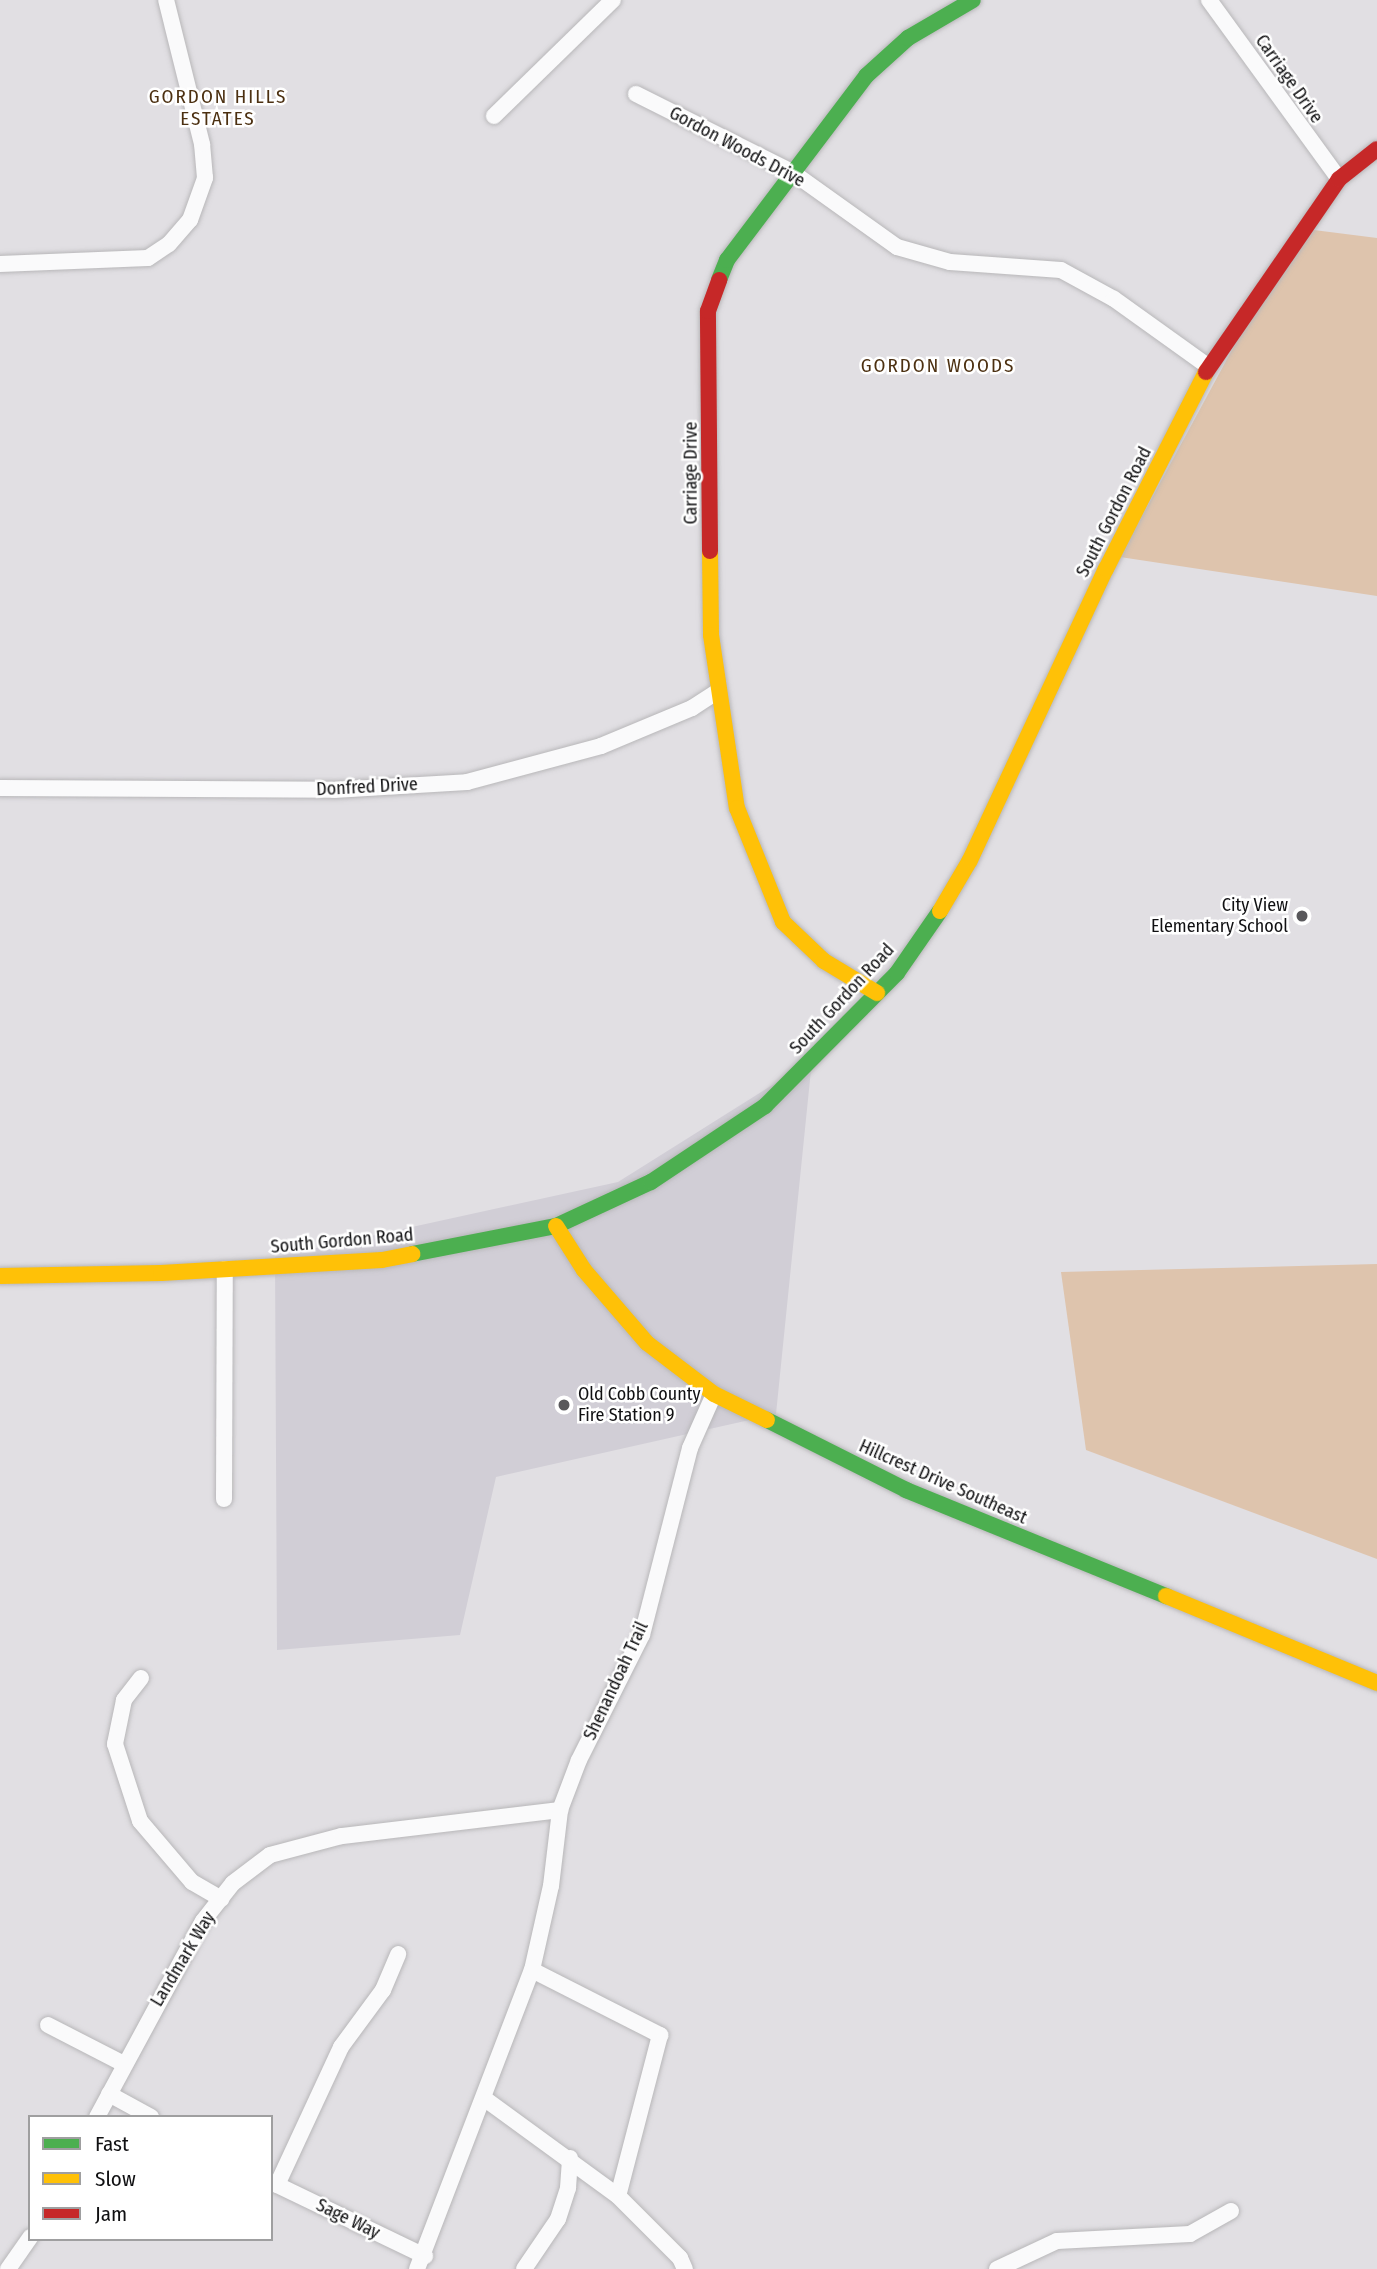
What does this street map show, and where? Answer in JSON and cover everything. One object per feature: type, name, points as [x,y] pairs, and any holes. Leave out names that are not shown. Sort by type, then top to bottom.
[{"type":"street","points":[[0,264],[148,258],[169,244],[190,220],[205,178],[202,144],[166,0]]},
{"type":"street","points":[[494,116],[613,0]]},
{"type":"street","name":"Carriage Drive","points":[[877,993],[824,961],[783,922],[737,808],[717,692],[711,622],[708,311],[727,260],[866,76],[908,38],[973,0]]},
{"type":"street","name":"Carriage Drive","points":[[1209,0],[1339,179]]},
{"type":"street","name":"Gordon Woods Drive","points":[[636,94],[792,172],[860,223],[909,251],[950,262],[1061,270],[1114,299],[1209,368]]},
{"type":"street","name":"South Gordon Road","points":[[0,1276],[225,1269],[382,1259],[555,1226],[651,1182],[765,1106],[877,993],[937,917],[970,860],[1106,569],[1209,368],[1339,179],[1377,149]]},
{"type":"street","name":"Donfred Drive","points":[[0,788],[334,790],[467,782],[601,746],[692,708],[717,692]]},
{"type":"street","name":"Hillcrest Drive Southeast","points":[[555,1226],[584,1270],[647,1343],[714,1394],[905,1490],[1377,1683]]},
{"type":"street","points":[[224,1499],[225,1269]]},
{"type":"street","name":"Shenandoah Trail","points":[[421,2263],[532,1970],[551,1886],[560,1810],[579,1760],[642,1635],[690,1448],[714,1394]]},
{"type":"street","points":[[141,1678],[124,1700],[115,1744],[140,1821],[192,1882],[221,1899]]},
{"type":"street","name":"Landmark Way","points":[[98,2115],[203,1921],[233,1883],[271,1855],[342,1836],[560,1810]]},
{"type":"street","points":[[274,2184],[341,2048],[383,1990],[398,1954]]},
{"type":"street","points":[[532,1970],[660,2035],[618,2196]]},
{"type":"street","points":[[48,2025],[124,2064]]},
{"type":"street","points":[[109,2094],[147,2115]]},
{"type":"street","points":[[485,2099],[570,2158],[618,2196],[680,2258],[685,2269]]},
{"type":"street","points":[[524,2269],[558,2219],[568,2188],[570,2158]]},
{"type":"street","name":"Sage Way","points":[[274,2184],[421,2263]]},
{"type":"street","points":[[997,2269],[1057,2241],[1190,2234],[1231,2211]]},
{"type":"street","points":[[8,2269],[28,2240]]},
{"type":"shaded area","points":[[1298,228],[1377,238],[1377,596],[1120,557]]},
{"type":"shaded area","points":[[812,1060],[776,1414],[496,1477],[460,1635],[277,1650],[275,1257],[618,1182]]},
{"type":"shaded area","points":[[1377,1264],[1377,1559],[1086,1450],[1061,1272]]},
{"type":"traffic: fast","points":[[719,280],[727,260],[866,76],[908,38],[973,0]]},
{"type":"traffic: fast","points":[[412,1254],[556,1226],[651,1182],[765,1106],[897,973],[940,911]]},
{"type":"traffic: fast","points":[[767,1420],[906,1490],[1166,1596]]},
{"type":"traffic: slow","points":[[940,911],[970,860],[1106,569],[1206,372]]},
{"type":"traffic: slow","points":[[710,551],[711,635],[737,808],[783,922],[824,961],[877,993]]},
{"type":"traffic: slow","points":[[556,1226],[584,1270],[647,1343],[714,1394],[767,1420]]},
{"type":"traffic: slow","points":[[0,1276],[161,1273],[382,1260],[412,1254]]},
{"type":"traffic: slow","points":[[1166,1596],[1377,1683]]},
{"type":"traffic: jam","points":[[1206,372],[1339,179],[1377,149]]},
{"type":"traffic: jam","points":[[710,551],[708,311],[719,280]]},
{"type":"place","name":"City View Elementary School","points":[[1302,916]]},
{"type":"place","name":"Old Cobb County Fire Station 9","points":[[564,1405]]},
{"type":"district","name":"GORDON HILLS ESTATES","points":[[218,108]]},
{"type":"district","name":"GORDON WOODS","points":[[938,366]]}]
